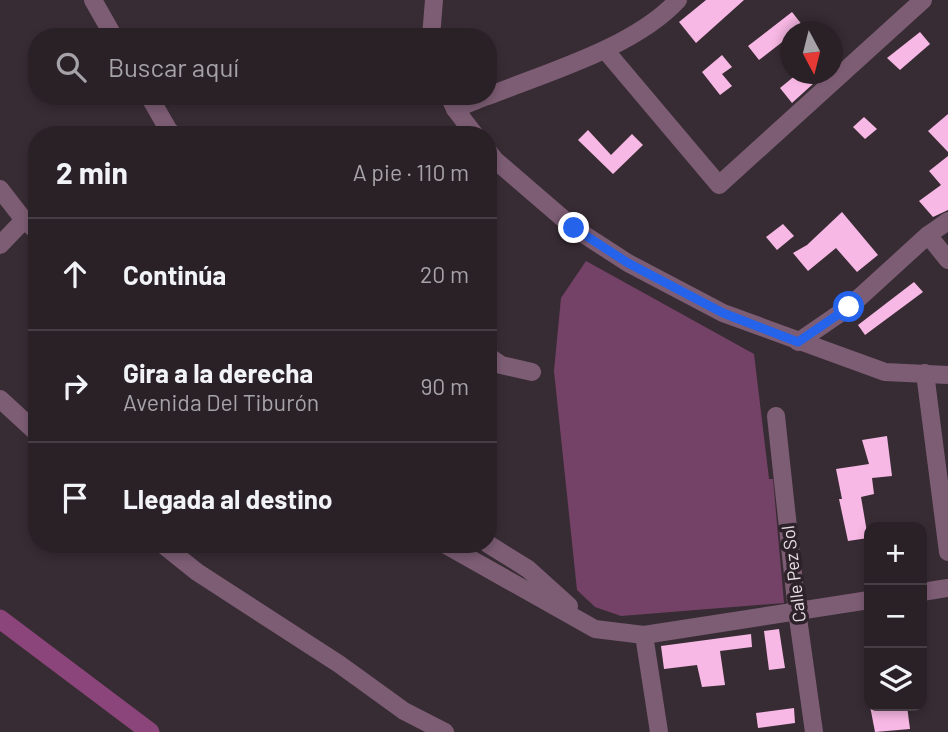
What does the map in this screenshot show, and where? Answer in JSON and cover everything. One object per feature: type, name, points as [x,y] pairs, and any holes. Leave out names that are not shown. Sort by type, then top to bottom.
[{"type":"street","points":[[93,0],[109,28]]},
{"type":"street","points":[[431,28],[434,0]]},
{"type":"street","points":[[497,92],[606,50],[665,14],[678,0]]},
{"type":"street","points":[[606,50],[719,185],[923,0]]},
{"type":"street","points":[[154,105],[166,126]]},
{"type":"street","points":[[454,105],[469,126]]},
{"type":"street","points":[[497,162],[574,228],[628,263],[723,313],[884,372],[948,375]]},
{"type":"street","points":[[0,188],[28,219]]},
{"type":"street","points":[[798,342],[849,307],[948,220]]},
{"type":"street","points":[[0,244],[28,226]]},
{"type":"street","points":[[928,235],[948,260]]},
{"type":"street","points":[[497,362],[533,372]]},
{"type":"street","points":[[925,373],[948,552]]},
{"type":"street","points":[[0,399],[28,425]]},
{"type":"street","name":"Calle Pez Sol","points":[[776,416],[797,611],[814,732]]},
{"type":"street","points":[[497,550],[528,569],[593,627]]},
{"type":"street","points":[[173,553],[197,572],[339,664],[404,712],[445,732]]},
{"type":"street","points":[[460,553],[593,627],[645,635],[864,601]]},
{"type":"street","points":[[927,591],[948,588]]},
{"type":"street","points":[[645,635],[659,732]]},
{"type":"shaded area","points":[[586,261],[754,354],[769,479],[773,479],[784,603],[621,616],[595,607],[577,590],[554,371],[561,298]]},
{"type":"building","points":[[706,0],[744,0],[696,43],[679,22]]},
{"type":"building","points":[[792,12],[799,21],[780,21]]},
{"type":"building","points":[[780,21],[780,44],[759,60],[748,46]]},
{"type":"building","points":[[920,32],[930,44],[900,70],[887,58]]},
{"type":"building","points":[[722,55],[732,67],[722,74],[732,86],[720,95],[702,72]]},
{"type":"building","points":[[785,84],[813,84],[792,103],[780,88]]},
{"type":"building","points":[[948,114],[948,152],[928,131]]},
{"type":"building","points":[[864,117],[877,129],[865,139],[853,127]]},
{"type":"building","points":[[588,130],[611,155],[632,134],[643,145],[613,174],[578,140]]},
{"type":"building","points":[[948,156],[948,210],[933,217],[919,201],[941,185],[929,171]]},
{"type":"building","points":[[842,212],[878,255],[857,272],[836,248],[808,271],[793,253],[807,245]]},
{"type":"building","points":[[783,224],[794,236],[777,250],[766,237]]},
{"type":"building","points":[[914,282],[923,292],[865,335],[858,325]]},
{"type":"building","points":[[887,436],[892,476],[872,478],[874,494],[861,497],[865,522],[864,539],[848,541],[836,469],[869,464],[862,440]]},
{"type":"building","points":[[779,629],[785,668],[769,670],[764,631]]},
{"type":"building","points":[[751,634],[752,647],[720,651],[725,685],[702,687],[697,665],[664,669],[661,646]]},
{"type":"building","points":[[794,708],[795,723],[758,728],[756,713]]},
{"type":"building","points":[[871,711],[908,711],[910,729],[875,732]]},
{"type":"waterway","points":[[0,619],[150,732]]},
{"type":"route","points":[[574,228],[628,263],[723,313],[798,342],[849,307]]}]
